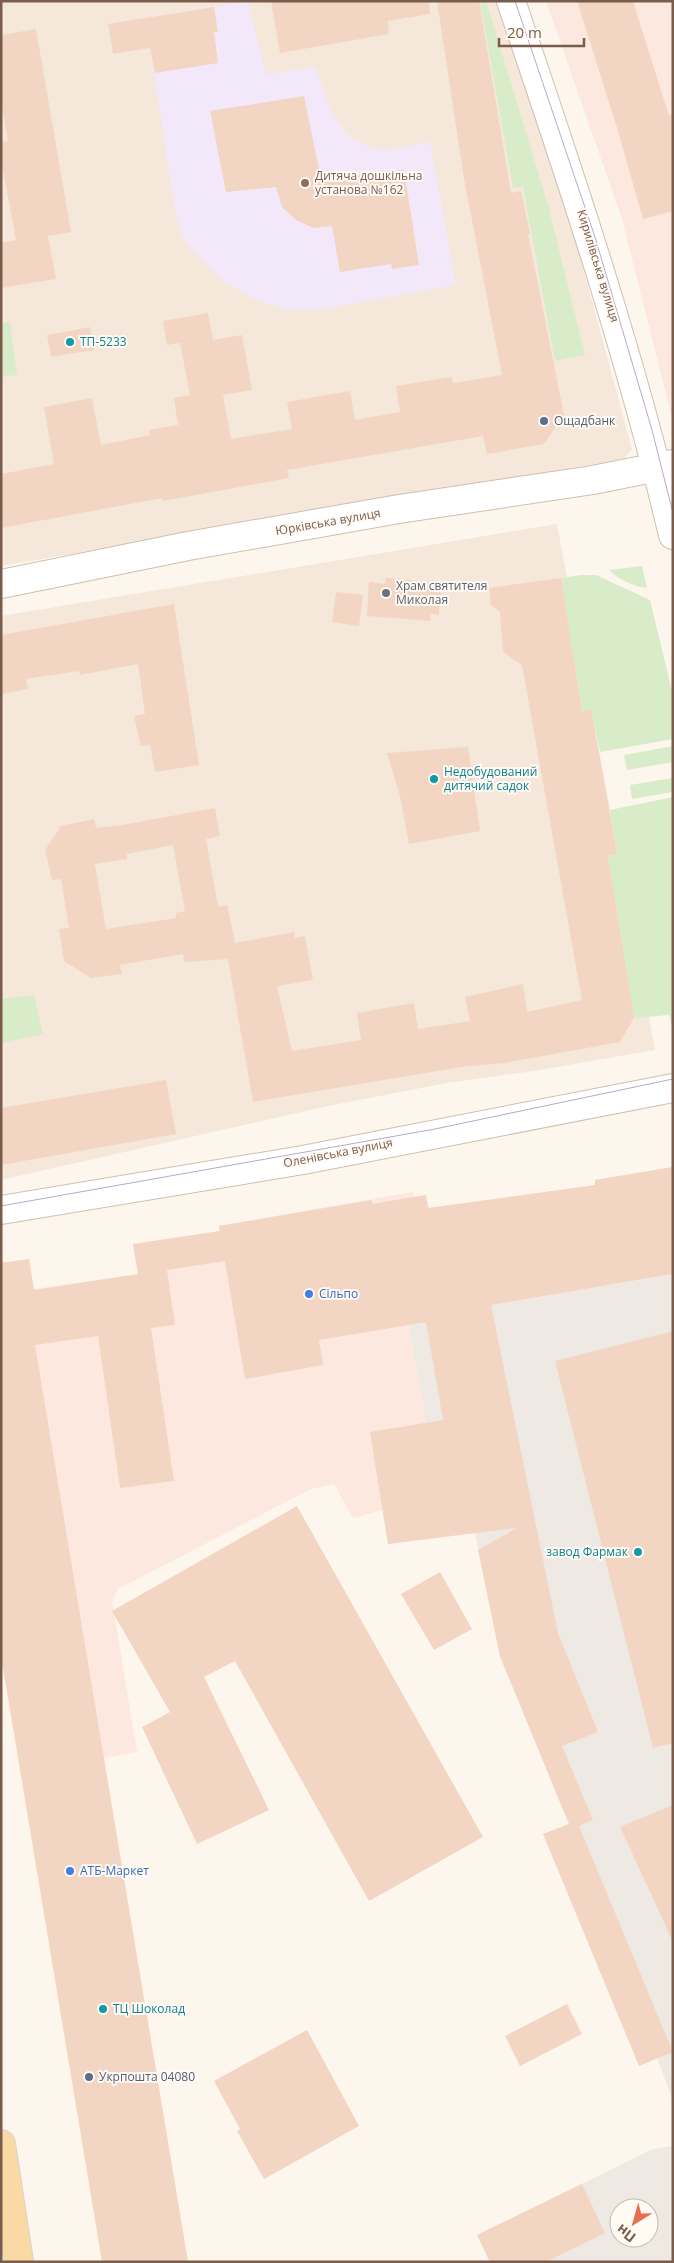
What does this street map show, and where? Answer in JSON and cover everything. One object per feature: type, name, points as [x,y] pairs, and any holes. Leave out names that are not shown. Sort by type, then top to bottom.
[{"type":"main road","points":[[1,2144],[19,2262]]},
{"type":"street","name":"Кирилівська вулиця","points":[[511,1],[591,237],[649,436],[664,466],[673,535]]},
{"type":"street","name":"Юрківська вулиця","points":[[1,584],[188,546],[399,509],[593,480],[664,466]]},
{"type":"street","name":"Оленівська вулиця","points":[[1,1210],[303,1160],[673,1088]]},
{"type":"shaded area","points":[[1,1],[500,1],[567,208],[632,449],[624,459],[1,566]]},
{"type":"shaded area","name":"Дитяча дошкільна установа №162","points":[[248,1],[266,74],[316,67],[326,100],[337,121],[350,137],[366,146],[387,150],[430,142],[456,285],[313,311],[281,308],[255,300],[223,281],[185,242],[176,216],[150,48],[113,54],[108,24]]},
{"type":"shaded area","points":[[546,1],[673,1],[673,422],[622,219]]},
{"type":"shaded area","points":[[557,524],[655,1050],[534,1071],[447,1083],[328,1106],[1,1180],[1,616]]},
{"type":"shaded area","points":[[673,1167],[673,1274],[617,1283],[427,1423],[383,1510],[353,1518],[334,1484],[311,1489],[118,1589],[112,1600],[137,1752],[104,1758],[188,2262],[102,2262],[1,1263],[29,1259],[34,1289],[138,1274],[133,1244],[220,1231],[219,1226],[413,1192],[414,1197],[426,1195],[429,1208],[596,1188],[595,1180]]},
{"type":"shaded area","points":[[673,1274],[673,2101],[657,2058],[543,1834],[569,1824],[500,1657],[475,1532],[388,1544],[370,1432],[427,1423],[408,1320]]},
{"type":"shaded area","points":[[673,2146],[673,2262],[490,2262],[477,2235],[653,2149]]},
{"type":"green space","points":[[480,1],[486,1],[548,205],[585,355],[555,361],[523,187],[513,188]]},
{"type":"green space","points":[[10,322],[17,375],[1,377],[1,323]]},
{"type":"green space","points":[[642,566],[647,588],[626,582],[609,570]]},
{"type":"green space","points":[[596,575],[650,600],[673,695],[673,739],[600,752],[591,709],[582,711],[561,578]]},
{"type":"green space","points":[[673,746],[673,762],[627,770],[624,755]]},
{"type":"green space","points":[[673,778],[673,792],[632,799],[630,785]]},
{"type":"green space","points":[[673,797],[673,1031],[669,1015],[634,1018],[608,856],[617,854],[610,810]]},
{"type":"green space","points":[[34,995],[43,1034],[1,1043],[1,999]]},
{"type":"building","points":[[271,1],[429,1],[430,14],[388,21],[389,34],[280,53]]},
{"type":"building","points":[[437,1],[479,1],[511,193],[521,191],[564,415],[544,444],[487,454],[483,436],[287,470],[289,478],[163,501],[162,498],[1,528],[1,474],[54,464],[44,407],[92,398],[101,445],[150,435],[149,430],[178,425],[174,398],[190,395],[180,343],[167,345],[163,321],[208,313],[213,340],[242,335],[252,390],[223,395],[231,439],[292,429],[287,402],[350,391],[355,420],[400,412],[396,386],[452,377],[453,383],[502,375],[464,179]]},
{"type":"building","points":[[577,1],[633,1],[669,116],[673,114],[673,211],[643,219],[618,131]]},
{"type":"building","points":[[214,7],[218,32],[214,32],[218,63],[155,73],[150,48],[113,54],[108,24]]},
{"type":"building","points":[[36,29],[71,232],[48,236],[56,279],[1,288],[1,243],[16,240],[1,160],[1,142],[8,141],[1,99],[1,35]]},
{"type":"building","points":[[304,96],[321,179],[404,170],[419,265],[392,269],[391,264],[340,272],[332,226],[313,228],[296,220],[282,207],[276,187],[226,192],[210,111]]},
{"type":"building","name":"ТП-5233","points":[[90,327],[94,350],[51,357],[47,335]]},
{"type":"building","points":[[386,578],[432,582],[432,586],[441,587],[439,615],[431,614],[430,621],[367,616],[369,582],[385,584]]},
{"type":"building","points":[[561,578],[582,711],[591,709],[617,854],[608,856],[634,1018],[620,1042],[504,1063],[461,1067],[253,1102],[228,959],[184,962],[183,954],[120,965],[122,974],[91,978],[64,961],[59,929],[69,928],[61,879],[52,880],[45,850],[61,826],[94,819],[96,828],[122,825],[215,808],[220,836],[206,839],[218,907],[227,905],[235,943],[294,932],[295,938],[305,936],[313,980],[277,986],[292,1051],[361,1040],[357,1013],[414,1003],[418,1029],[470,1021],[465,997],[523,984],[527,1012],[582,1000],[522,665],[503,652],[500,612],[491,605],[489,588]],"holes":[[[173,845],[185,911],[176,913],[176,918],[106,929],[95,864],[127,859],[127,854]]]},
{"type":"building","points":[[336,592],[363,595],[359,626],[332,622]]},
{"type":"building","points":[[174,604],[199,765],[155,772],[150,745],[141,746],[134,716],[145,714],[138,664],[80,675],[79,671],[26,679],[28,689],[1,694],[1,635]]},
{"type":"building","name":"Недобудований дитячий садок","points":[[468,747],[480,831],[409,844],[400,796],[387,753]]},
{"type":"building","points":[[166,1080],[176,1134],[1,1165],[1,1108]]},
{"type":"building","points":[[673,1167],[673,1274],[491,1305],[558,1633],[598,1732],[562,1746],[593,1820],[579,1826],[673,2052],[639,2066],[543,1834],[569,1824],[500,1656],[478,1550],[517,1528],[388,1544],[370,1432],[443,1420],[426,1322],[319,1340],[323,1365],[245,1379],[225,1261],[167,1270],[175,1325],[151,1328],[174,1481],[120,1488],[98,1336],[35,1345],[188,2262],[102,2262],[1,1656],[1,1263],[29,1259],[34,1290],[138,1274],[133,1244],[220,1231],[219,1226],[372,1200],[372,1204],[426,1195],[428,1208],[595,1185],[595,1180]]},
{"type":"building","name":"завод Фармак","points":[[673,1331],[673,1743],[653,1748],[555,1361]]},
{"type":"building","points":[[297,1506],[483,1837],[369,1901],[235,1661],[204,1677],[269,1810],[197,1844],[142,1727],[170,1712],[112,1611]]},
{"type":"building","points":[[440,1572],[472,1629],[434,1650],[401,1594]]},
{"type":"building","points":[[673,1805],[673,1942],[620,1827]]},
{"type":"building","points":[[567,2004],[582,2034],[520,2066],[505,2036]]},
{"type":"building","points":[[307,2030],[359,2126],[264,2179],[237,2131],[240,2129],[214,2081]]},
{"type":"building","points":[[582,2184],[605,2233],[546,2262],[490,2262],[477,2235]]},
{"type":"tram line","points":[[515,1],[595,237],[652,430],[673,513]]},
{"type":"tram line","points":[[1,1206],[435,1129],[673,1079]]},
{"type":"place","name":"Дитяча дошкільна установа №162","points":[[305,183]]},
{"type":"place","name":"ТП-5233","points":[[70,342]]},
{"type":"place","name":"Ощадбанк","points":[[544,421]]},
{"type":"place","name":"Храм святителя Миколая","points":[[386,593]]},
{"type":"place","name":"Недобудований дитячий садок","points":[[434,779]]},
{"type":"place","name":"Сільпо","points":[[309,1294]]},
{"type":"place","name":"завод Фармак","points":[[638,1552]]},
{"type":"place","name":"АТБ-Маркет","points":[[70,1871]]},
{"type":"place","name":"ТЦ Шоколад","points":[[103,2009]]},
{"type":"place","name":"Укрпошта 04080","points":[[89,2077]]}]
